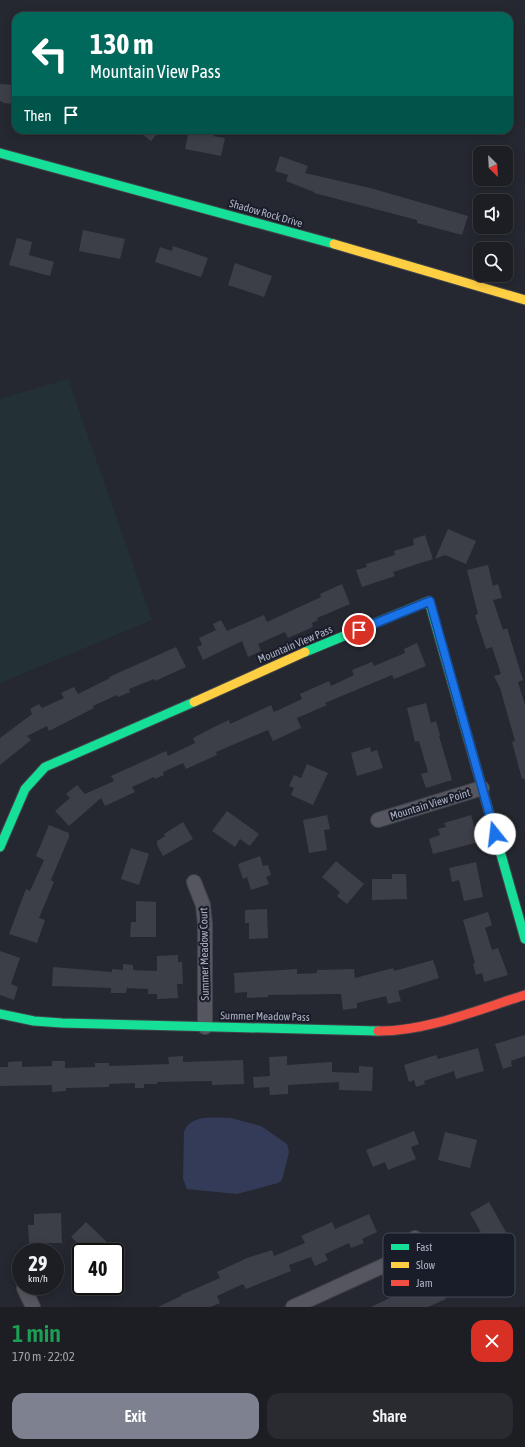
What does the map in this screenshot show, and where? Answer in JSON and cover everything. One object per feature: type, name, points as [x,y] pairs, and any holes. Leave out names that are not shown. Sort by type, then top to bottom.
[{"type":"street","name":"Shadow Rock Drive","points":[[0,153],[399,262],[525,300]]},
{"type":"street","name":"Mountain View Pass","points":[[0,847],[25,789],[45,766],[331,641],[430,601],[525,939]]},
{"type":"street","name":"Mountain View Point","points":[[378,820],[482,788]]},
{"type":"street","name":"Summer Meadow Court","points":[[194,882],[203,905],[205,924],[205,1027]]},
{"type":"street","name":"Summer Meadow Pass","points":[[0,1014],[34,1021],[62,1023],[395,1031],[439,1021],[525,995]]},
{"type":"street","points":[[293,1307],[383,1266]]},
{"type":"street","points":[[27,1295],[33,1307]]},
{"type":"shaded area","points":[[68,379],[152,620],[0,683],[0,399]]},
{"type":"water","points":[[204,1118],[231,1118],[261,1126],[287,1144],[289,1152],[282,1180],[278,1183],[237,1194],[187,1189],[183,1179],[184,1132],[187,1126],[192,1122]]},
{"type":"building","points":[[0,84],[12,85],[12,104],[3,103],[0,101]]},
{"type":"building","points":[[142,134],[157,134],[151,141]]},
{"type":"building","points":[[188,134],[213,134],[213,136],[225,138],[221,156],[185,149]]},
{"type":"building","points":[[280,156],[308,166],[305,173],[370,188],[468,216],[462,235],[417,223],[417,220],[314,193],[286,181],[288,175],[275,171]]},
{"type":"building","points":[[83,230],[125,239],[120,259],[79,251]]},
{"type":"building","points":[[17,238],[32,242],[29,255],[54,262],[50,276],[9,265]]},
{"type":"building","points":[[173,246],[208,258],[201,277],[155,262],[160,247],[172,251]]},
{"type":"building","points":[[235,263],[272,276],[264,297],[228,285]]},
{"type":"building","points":[[448,529],[476,541],[466,564],[445,555],[435,559]]},
{"type":"building","points":[[425,535],[433,559],[393,572],[395,576],[362,587],[356,570],[367,567],[366,564],[395,555],[394,551],[414,545],[413,539]]},
{"type":"building","points":[[488,565],[493,586],[498,584],[502,598],[493,600],[503,630],[507,628],[523,680],[518,682],[525,705],[525,779],[522,779],[512,742],[515,741],[500,688],[494,676],[501,674],[492,647],[486,649],[475,615],[478,614],[467,570]]},
{"type":"building","points":[[342,584],[350,604],[317,618],[318,620],[312,623],[313,627],[288,638],[285,632],[258,644],[261,651],[248,657],[242,641],[203,660],[197,647],[202,645],[199,638],[216,630],[213,624],[221,620],[227,631],[264,615],[267,622],[321,597],[320,594]]},
{"type":"building","points":[[417,643],[426,666],[394,679],[392,675],[325,703],[327,705],[297,718],[301,728],[273,741],[268,730],[216,752],[217,755],[186,769],[183,763],[163,772],[164,775],[155,779],[154,777],[132,787],[135,792],[105,806],[101,798],[69,826],[55,811],[70,798],[66,794],[77,785],[85,794],[114,781],[111,776],[166,751],[168,756],[195,743],[193,738],[229,720],[230,724],[271,705],[274,712],[302,699],[300,694],[329,681],[331,686],[354,675],[352,670],[372,662],[374,666],[405,653],[404,649]]},
{"type":"building","points":[[176,647],[186,667],[155,681],[154,679],[129,689],[130,692],[118,697],[117,695],[93,706],[94,708],[49,731],[47,726],[27,736],[31,740],[0,765],[0,738],[32,714],[30,709],[39,704],[42,708],[64,698],[61,693],[74,687],[78,694],[110,678],[109,677]]},
{"type":"building","points":[[426,703],[431,723],[436,721],[452,780],[426,788],[421,774],[428,772],[419,741],[415,742],[407,708]]},
{"type":"building","points":[[370,747],[371,752],[377,750],[383,768],[357,776],[351,753]]},
{"type":"building","points":[[307,764],[328,773],[313,805],[291,795],[294,788],[289,786],[294,775],[301,778]]},
{"type":"building","points":[[227,811],[259,834],[250,846],[240,839],[235,847],[212,831]]},
{"type":"building","points":[[327,815],[330,829],[324,830],[327,850],[309,853],[303,820]]},
{"type":"building","points":[[471,815],[479,842],[433,854],[429,839],[440,835],[438,829],[446,827],[444,823]]},
{"type":"building","points":[[183,822],[193,839],[163,856],[157,845],[157,841],[165,836],[164,834]]},
{"type":"building","points":[[49,825],[69,833],[69,837],[51,880],[54,882],[39,918],[45,920],[37,943],[9,934],[26,889],[30,891],[44,860],[36,856]]},
{"type":"building","points":[[131,848],[149,854],[139,885],[121,879]]},
{"type":"building","points":[[260,856],[263,866],[268,865],[271,875],[266,877],[269,884],[251,890],[247,877],[243,879],[238,864]]},
{"type":"building","points":[[336,861],[364,884],[347,904],[337,896],[340,892],[322,877]]},
{"type":"building","points":[[476,862],[483,897],[464,901],[459,880],[452,882],[449,868]]},
{"type":"building","points":[[392,874],[406,874],[407,899],[372,900],[372,879],[392,879]]},
{"type":"building","points":[[136,901],[156,902],[156,937],[130,937],[131,922],[136,922]]},
{"type":"building","points":[[267,909],[268,938],[249,939],[249,923],[245,923],[245,910]]},
{"type":"building","points":[[488,912],[492,925],[485,928],[492,950],[498,948],[508,975],[484,982],[482,973],[476,975],[473,964],[475,963],[463,920]]},
{"type":"building","points":[[0,951],[20,958],[11,984],[18,987],[14,1000],[0,995]]},
{"type":"building","points":[[178,955],[178,962],[182,962],[183,984],[177,984],[178,998],[157,999],[157,994],[148,994],[148,989],[127,988],[126,993],[111,993],[111,988],[52,986],[53,967],[112,972],[112,969],[123,970],[123,964],[133,965],[133,970],[157,971],[157,956]]},
{"type":"building","points":[[433,960],[439,978],[398,991],[401,1001],[388,1004],[386,996],[357,1003],[357,1008],[343,1010],[341,994],[268,995],[268,997],[247,998],[247,992],[235,993],[234,973],[297,969],[297,974],[317,973],[317,970],[354,969],[355,978],[393,968],[394,971]]},
{"type":"building","points":[[525,1035],[525,1056],[511,1061],[512,1066],[503,1069],[495,1044]]},
{"type":"building","points":[[478,1048],[484,1071],[456,1079],[454,1071],[424,1081],[425,1084],[416,1087],[414,1080],[409,1082],[404,1065],[436,1055],[438,1059]]},
{"type":"building","points":[[183,1056],[183,1062],[243,1060],[244,1084],[212,1085],[212,1081],[157,1082],[157,1084],[144,1084],[144,1088],[135,1088],[135,1083],[109,1084],[109,1087],[66,1088],[66,1091],[52,1092],[52,1085],[0,1086],[0,1067],[8,1067],[8,1062],[22,1061],[22,1067],[52,1066],[52,1061],[65,1061],[65,1068],[95,1067],[95,1063],[109,1063],[109,1066],[169,1064],[168,1057]]},
{"type":"building","points":[[287,1056],[287,1065],[332,1062],[332,1072],[359,1073],[359,1066],[373,1067],[372,1091],[339,1090],[339,1082],[288,1085],[288,1094],[270,1095],[269,1087],[254,1088],[253,1077],[270,1076],[269,1057]]},
{"type":"building","points":[[414,1131],[419,1144],[411,1147],[416,1159],[388,1170],[385,1162],[373,1167],[366,1150]]},
{"type":"building","points":[[445,1132],[477,1140],[470,1168],[438,1160]]},
{"type":"building","points":[[489,1202],[506,1232],[481,1233],[470,1213]]},
{"type":"building","points":[[61,1213],[62,1243],[29,1243],[28,1225],[34,1225],[34,1214]]},
{"type":"building","points":[[369,1214],[377,1232],[362,1239],[364,1243],[351,1248],[349,1243],[325,1254],[328,1260],[315,1266],[311,1257],[289,1265],[291,1271],[246,1289],[243,1284],[217,1296],[220,1303],[210,1307],[158,1307],[220,1278],[217,1272],[247,1258],[272,1250],[274,1256],[305,1243],[301,1236],[332,1222],[335,1229]]},
{"type":"building","points":[[86,1222],[108,1243],[77,1243],[71,1237]]},
{"type":"building","points":[[392,1297],[445,1297],[446,1299],[428,1307],[371,1307]]},
{"type":"traffic: fast","points":[[0,153],[334,244]]},
{"type":"traffic: fast","points":[[305,652],[429,601],[525,939]]},
{"type":"traffic: fast","points":[[0,847],[25,789],[45,767],[194,702]]},
{"type":"traffic: fast","points":[[0,1014],[34,1021],[62,1023],[378,1031]]},
{"type":"traffic: slow","points":[[334,244],[525,300]]},
{"type":"traffic: slow","points":[[194,702],[305,652]]},
{"type":"traffic: jam","points":[[378,1031],[414,1028],[433,1024],[525,995]]},
{"type":"route","points":[[359,630],[430,601],[495,834]]}]
